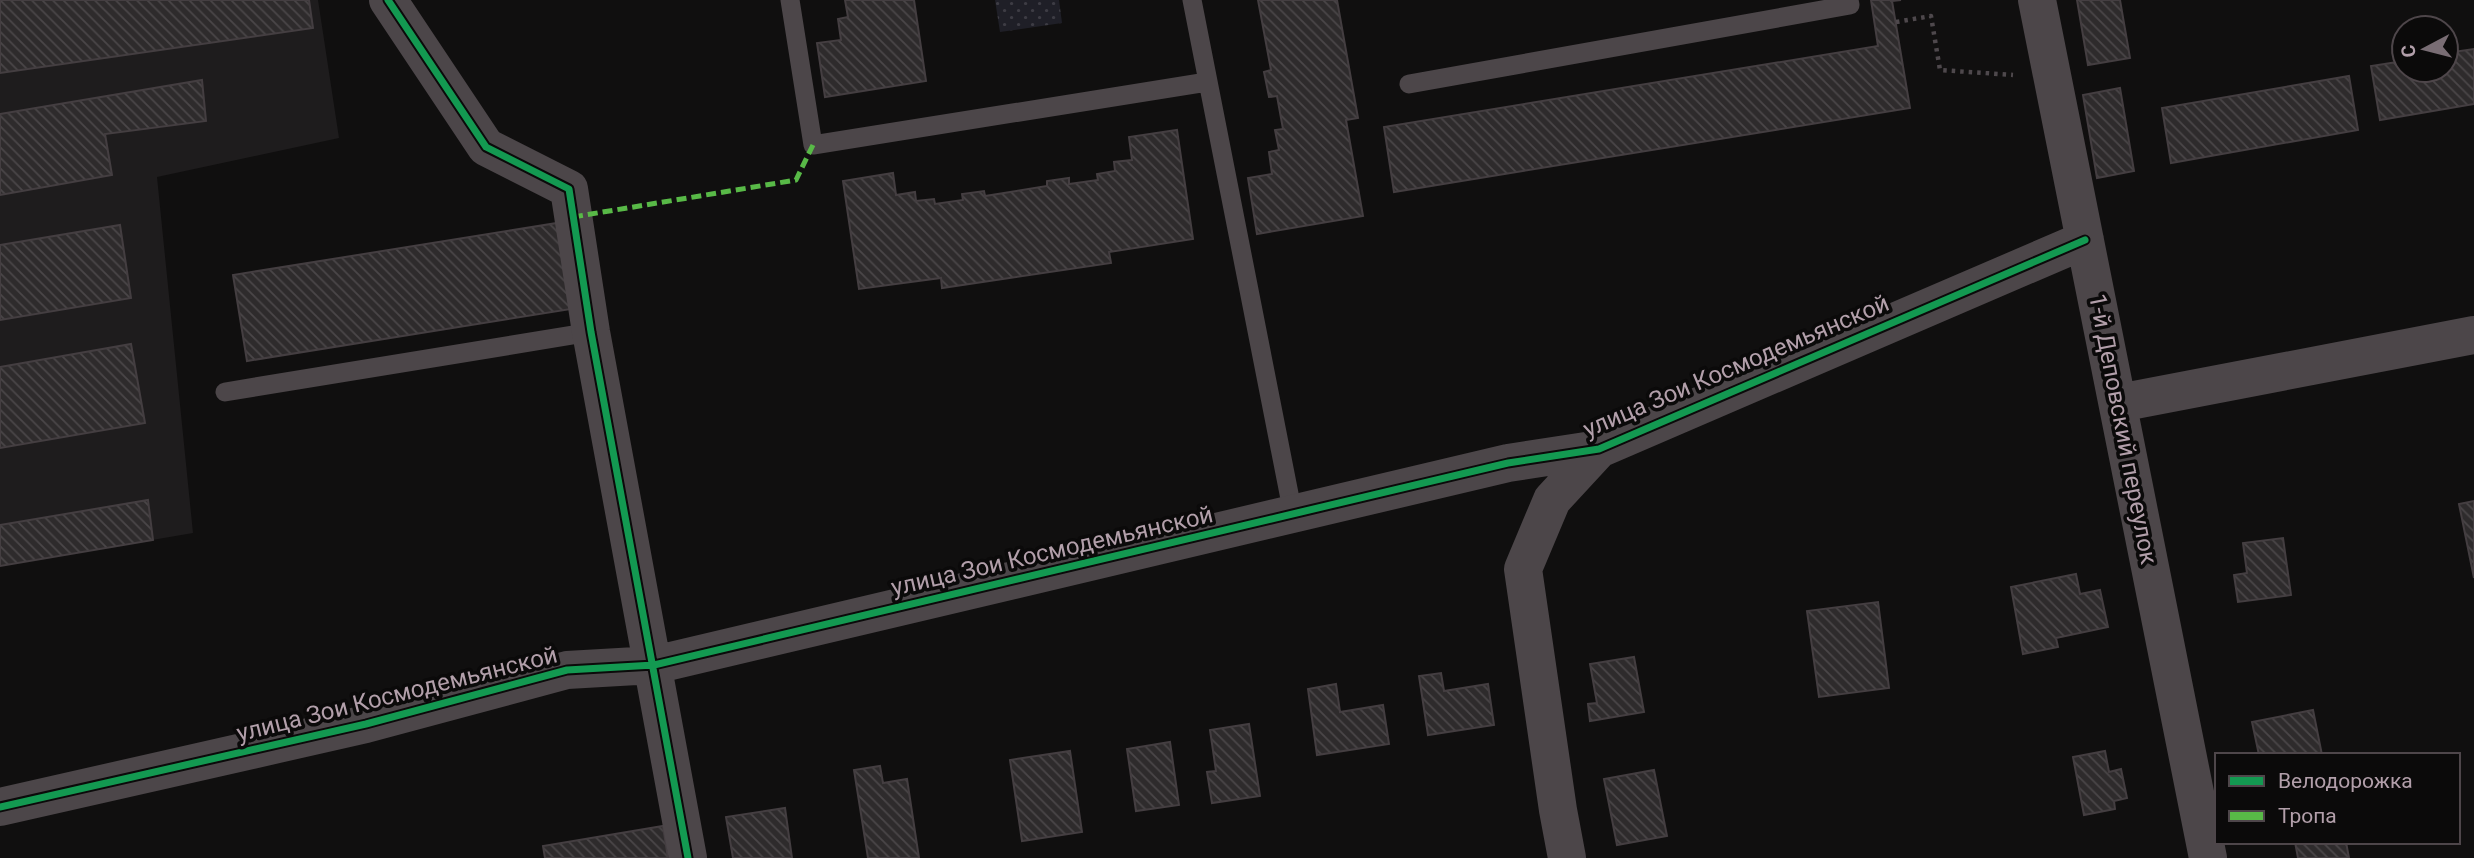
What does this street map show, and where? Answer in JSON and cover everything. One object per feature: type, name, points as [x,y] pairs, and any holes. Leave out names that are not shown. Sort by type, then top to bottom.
[{"type":"street","points":[[388,0],[486,147],[569,189],[592,332],[688,858]]},
{"type":"street","name":"1-й Деповский переулок","points":[[2038,0],[2208,858]]},
{"type":"street","name":"улица Зои Космодемьянской","points":[[0,807],[366,724],[567,670],[653,665],[1508,463],[1600,449],[2084,240]]},
{"type":"street","points":[[2119,403],[2474,335]]},
{"type":"street","points":[[1567,858],[1523,569],[1552,500],[1600,449]]},
{"type":"lane","points":[[790,0],[813,145],[1207,82]]},
{"type":"lane","points":[[1192,0],[1293,514]]},
{"type":"lane","points":[[1409,84],[1850,5],[1849,0]]},
{"type":"lane","points":[[225,392],[592,332]]},
{"type":"path","points":[[1895,22],[1931,16],[1940,70],[2052,78]]},
{"type":"shaded area","points":[[0,0],[318,0],[339,138],[157,177],[193,533],[0,566]]},
{"type":"shaded area","points":[[995,0],[1059,0],[1062,23],[1000,32]]},
{"type":"building","points":[[0,0],[309,0],[313,28],[0,73]]},
{"type":"building","points":[[845,0],[914,0],[926,81],[825,97],[817,43],[841,40],[838,19],[848,17]]},
{"type":"building","points":[[1258,0],[1337,0],[1358,118],[1346,120],[1363,216],[1257,234],[1248,178],[1272,174],[1269,152],[1279,150],[1275,130],[1283,129],[1277,96],[1269,97],[1264,72],[1271,70]]},
{"type":"building","points":[[1871,0],[1901,0],[1892,1],[1910,108],[1394,192],[1384,127],[1878,46]]},
{"type":"building","points":[[2077,0],[2120,0],[2130,58],[2088,65]]},
{"type":"building","points":[[2474,49],[2474,104],[2380,120],[2371,66],[2390,63],[2390,84],[2460,84],[2460,51]]},
{"type":"building","points":[[2349,76],[2358,130],[2171,163],[2162,108]]},
{"type":"building","points":[[202,80],[206,121],[105,134],[112,175],[0,195],[0,114]]},
{"type":"building","points":[[2120,88],[2134,171],[2097,178],[2083,95]]},
{"type":"building","points":[[1177,130],[1193,239],[1109,252],[1111,263],[942,288],[941,278],[859,289],[843,181],[893,173],[896,195],[915,192],[916,201],[934,199],[935,204],[963,200],[962,194],[984,191],[985,196],[1047,186],[1047,181],[1069,178],[1069,184],[1098,180],[1097,174],[1115,171],[1114,162],[1132,160],[1129,137]]},
{"type":"building","points":[[557,223],[571,309],[247,361],[233,275]]},
{"type":"building","points":[[120,225],[131,298],[0,320],[0,245]]},
{"type":"building","points":[[131,344],[145,423],[0,448],[0,367]]},
{"type":"building","points":[[148,500],[153,540],[0,566],[0,525]]},
{"type":"building","points":[[2474,501],[2474,578],[2459,504]]},
{"type":"building","points":[[2283,538],[2291,595],[2238,602],[2234,575],[2247,573],[2243,543]]},
{"type":"building","points":[[2076,574],[2080,594],[2100,590],[2108,627],[2056,638],[2058,647],[2023,654],[2011,587]]},
{"type":"building","points":[[1878,602],[1889,688],[1819,697],[1807,611]]},
{"type":"building","points":[[1634,657],[1644,712],[1590,721],[1588,704],[1597,703],[1590,664]]},
{"type":"building","points":[[1441,673],[1444,691],[1488,684],[1494,725],[1428,735],[1419,676]]},
{"type":"building","points":[[1336,684],[1340,712],[1383,705],[1389,744],[1317,755],[1308,689]]},
{"type":"building","points":[[2313,710],[2322,753],[2259,753],[2252,722]]},
{"type":"building","points":[[1249,724],[1260,796],[1212,803],[1207,772],[1216,771],[1210,730]]},
{"type":"building","points":[[1170,742],[1179,805],[1136,811],[1127,749]]},
{"type":"building","points":[[1070,751],[1082,832],[1022,841],[1010,760]]},
{"type":"building","points":[[2105,751],[2109,772],[2121,769],[2127,798],[2114,801],[2115,809],[2084,815],[2073,757]]},
{"type":"building","points":[[880,766],[883,783],[907,779],[919,858],[868,858],[854,770]]},
{"type":"building","points":[[1654,770],[1667,836],[1617,845],[1604,779]]},
{"type":"building","points":[[785,808],[792,858],[733,858],[726,817]]},
{"type":"building","points":[[663,826],[668,858],[545,858],[543,846]]},
{"type":"building","points":[[2295,844],[2346,844],[2349,858],[2298,858]]},
{"type":"marked path","points":[[573,217],[796,180],[813,145]]},
{"type":"cycle path","points":[[388,0],[486,147],[569,189],[591,332],[688,858]]},
{"type":"cycle path","points":[[0,807],[366,724],[567,670],[654,665],[1508,463],[1599,449],[2085,240]]}]
